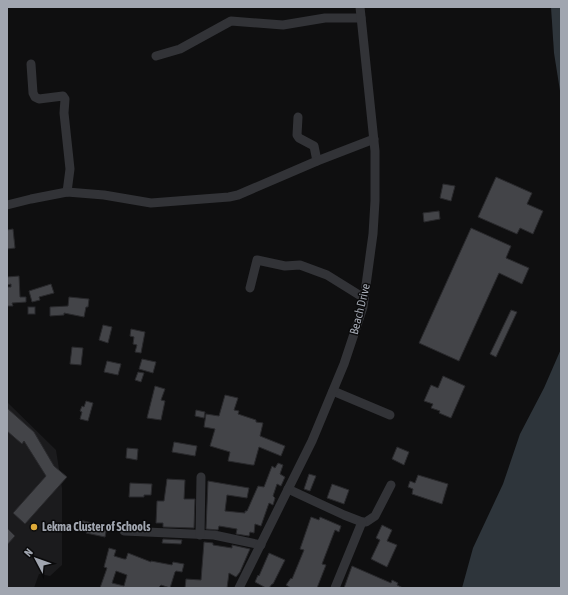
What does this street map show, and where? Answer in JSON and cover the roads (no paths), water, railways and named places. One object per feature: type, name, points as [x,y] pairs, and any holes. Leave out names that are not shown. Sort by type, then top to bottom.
[{"type":"street","name":"Beach Drive","points":[[239,588],[312,441],[344,364],[363,307],[373,234],[375,201],[374,139],[360,7]]},
{"type":"street","points":[[156,56],[180,49],[231,21],[283,25],[325,18],[361,18]]},
{"type":"street","points":[[31,64],[33,93],[35,97],[39,99],[62,96],[65,99],[64,113],[70,169],[67,192]]},
{"type":"street","points":[[298,117],[297,135],[302,141],[314,146],[317,161]]},
{"type":"street","points":[[7,205],[67,192],[104,195],[151,203],[229,197],[238,195],[317,161],[374,139]]},
{"type":"street","points":[[250,288],[257,260],[285,266],[300,265],[327,275],[364,298]]},
{"type":"street","points":[[333,391],[390,415]]},
{"type":"street","points":[[200,534],[201,477]]},
{"type":"street","points":[[288,489],[362,522],[366,522],[375,516],[391,485]]},
{"type":"street","points":[[335,588],[362,522]]},
{"type":"street","points":[[124,531],[200,534],[261,545]]},
{"type":"place","name":"Lekma Cluster of Schools","points":[[34,527]]}]
